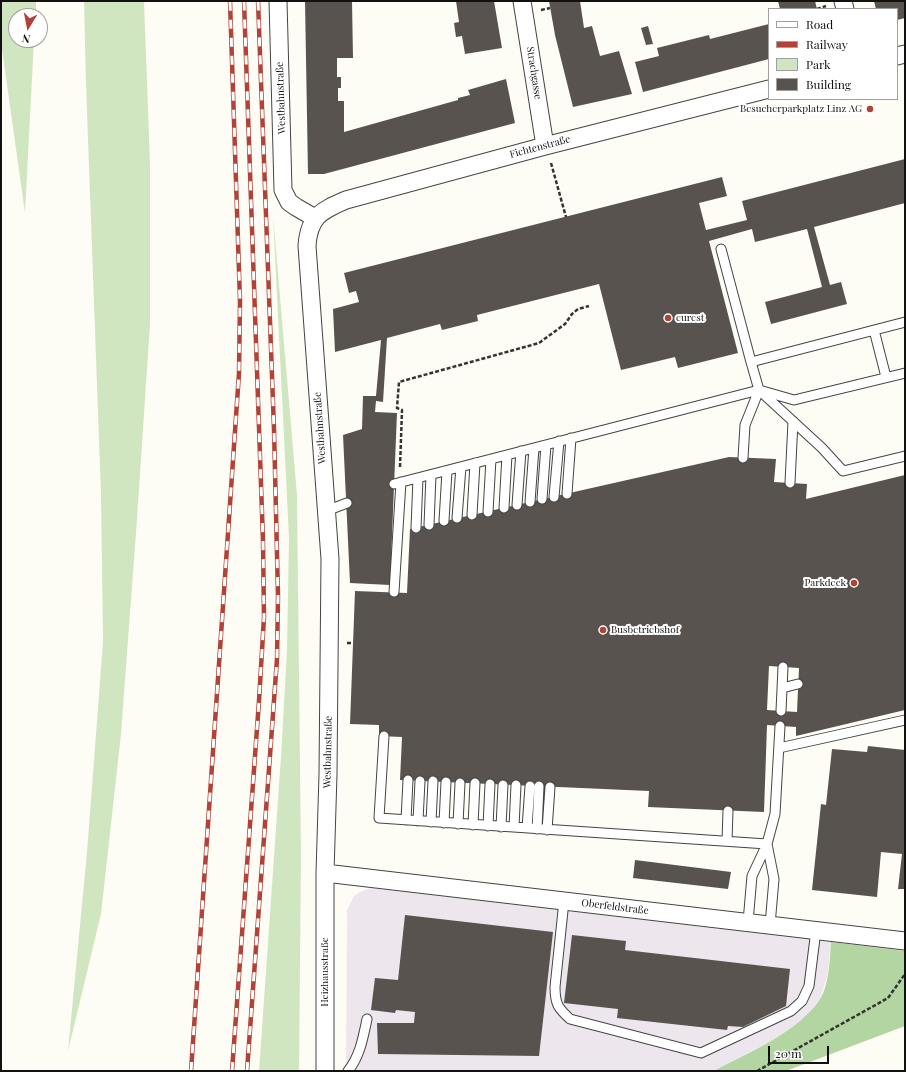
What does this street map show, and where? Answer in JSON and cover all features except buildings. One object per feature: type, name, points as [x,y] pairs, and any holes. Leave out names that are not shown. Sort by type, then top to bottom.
[{"type":"street","name":"Westbahnstraße","points":[[278,1],[283,190],[289,202],[315,218],[308,231],[307,246],[330,559],[328,774],[325,873]]},
{"type":"street","name":"Strachgasse","points":[[522,1],[545,146]]},
{"type":"street","name":"Fichtenstraße","points":[[315,218],[329,207],[346,200],[545,146],[768,88]]},
{"type":"street","name":"Oberfeldstraße","points":[[325,873],[905,941]]},
{"type":"street","name":"Heizhausstraße","points":[[325,873],[325,1071]]},
{"type":"lane","points":[[721,249],[759,390],[822,448],[843,471],[905,456]]},
{"type":"lane","points":[[752,362],[905,322]]},
{"type":"lane","points":[[874,330],[886,377]]},
{"type":"lane","points":[[394,592],[397,483],[759,390],[794,400],[905,373]]},
{"type":"lane","points":[[744,458],[745,425],[759,390]]},
{"type":"lane","points":[[790,483],[793,421]]},
{"type":"lane","points":[[567,494],[571,438]]},
{"type":"lane","points":[[554,497],[559,442]]},
{"type":"lane","points":[[542,499],[546,445]]},
{"type":"lane","points":[[530,502],[534,448]]},
{"type":"lane","points":[[517,505],[521,451]]},
{"type":"lane","points":[[504,508],[507,455]]},
{"type":"lane","points":[[488,512],[491,459]]},
{"type":"lane","points":[[472,516],[476,463]]},
{"type":"lane","points":[[457,518],[461,467]]},
{"type":"lane","points":[[444,522],[447,470]]},
{"type":"lane","points":[[429,525],[431,475]]},
{"type":"lane","points":[[416,528],[418,478]]},
{"type":"lane","points":[[326,511],[346,503]]},
{"type":"lane","points":[[781,711],[783,667]]},
{"type":"lane","points":[[782,688],[798,684]]},
{"type":"lane","points":[[779,748],[905,720]]},
{"type":"lane","points":[[748,922],[752,876],[767,844],[776,814],[780,726]]},
{"type":"lane","points":[[384,736],[379,818],[767,844]]},
{"type":"lane","points":[[406,820],[408,780]]},
{"type":"lane","points":[[418,821],[420,781]]},
{"type":"lane","points":[[431,822],[433,781]]},
{"type":"lane","points":[[444,823],[446,782]]},
{"type":"lane","points":[[458,824],[460,783]]},
{"type":"lane","points":[[473,825],[475,783]]},
{"type":"lane","points":[[488,826],[490,784]]},
{"type":"lane","points":[[501,827],[503,785]]},
{"type":"lane","points":[[514,828],[516,785]]},
{"type":"lane","points":[[527,828],[534,786],[537,829]]},
{"type":"lane","points":[[548,830],[550,787]]},
{"type":"lane","points":[[727,842],[728,811]]},
{"type":"lane","points":[[767,844],[774,879],[770,925]]},
{"type":"lane","points":[[564,901],[555,987],[555,999],[560,1010],[570,1019],[701,1053],[791,1011],[802,1001],[809,986],[816,930]]},
{"type":"lane","points":[[348,1071],[355,1062],[361,1046],[367,1019]]},
{"type":"path","points":[[820,8],[836,3]]},
{"type":"path","points":[[551,162],[566,217]]},
{"type":"path","points":[[397,483],[402,410],[397,408],[399,382],[539,344],[564,324],[578,309],[589,306]]},
{"type":"path","points":[[757,1071],[888,998],[905,974]]},
{"type":"shaded area","points":[[371,888],[831,942],[828,973],[820,999],[801,1022],[771,1041],[714,1071],[346,1071],[347,910],[354,896]]},
{"type":"green space","points":[[1,1],[36,1],[36,8],[8,8],[8,48],[34,48],[25,213],[1,42]]},
{"type":"green space","points":[[84,1],[144,1],[150,163],[150,324],[121,734],[101,914],[68,1051],[87,852],[103,642],[101,495]]},
{"type":"green space","points":[[273,215],[297,495],[301,856],[299,1071],[259,1071],[281,757],[287,650],[289,538]]},
{"type":"green space","points":[[831,942],[905,951],[905,1026],[786,1071],[714,1071],[772,1041],[799,1022],[811,1011],[820,999],[825,987]]},
{"type":"railway","points":[[191,1071],[239,373],[240,301],[230,1]]},
{"type":"railway","points":[[232,1071],[264,617],[263,541],[244,1]]},
{"type":"railway","points":[[247,1071],[277,659],[278,596],[274,429],[258,1]]},
{"type":"place","name":"Besucherparkplatz Linz AG","points":[[870,109]]},
{"type":"place","name":"eurest","points":[[668,318]]},
{"type":"place","name":"Parkdeck","points":[[854,583]]},
{"type":"place","name":"Busbetriebshof","points":[[603,630]]}]
